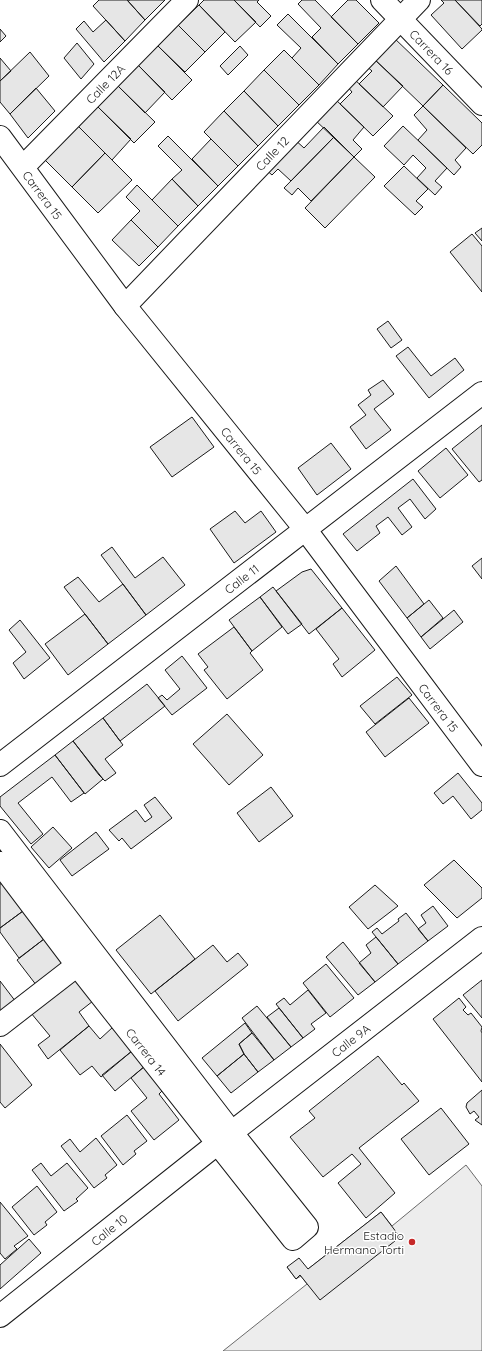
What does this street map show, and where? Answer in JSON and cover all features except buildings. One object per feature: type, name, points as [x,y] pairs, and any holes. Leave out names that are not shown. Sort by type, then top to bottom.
[{"type":"street","name":"Calle 12A","points":[[23,167],[187,0]]},
{"type":"street","name":"Carrera 16","points":[[382,0],[482,104]]},
{"type":"street","name":"Calle 12","points":[[125,306],[400,18],[419,0]]},
{"type":"street","name":"Carrera 15","points":[[0,137],[125,306],[305,529],[482,765]]},
{"type":"street","name":"Calle 11","points":[[0,765],[482,393]]},
{"type":"street","points":[[0,831],[85,959],[0,1025]]},
{"type":"street","name":"Carrera 14","points":[[0,863],[85,959],[225,1138],[293,1239]]},
{"type":"street","name":"Calle 9A","points":[[225,1138],[482,938]]},
{"type":"street","name":"Calle 10","points":[[0,1316],[225,1138]]},
{"type":"shaded area","name":"Estadio Hermano Torti","points":[[466,1165],[482,1186],[482,1351],[223,1351],[307,1284],[301,1276],[296,1279],[287,1267],[308,1269],[381,1212],[392,1226]]},
{"type":"place","name":"Estadio Hermano Torti","points":[[412,1242]]}]
